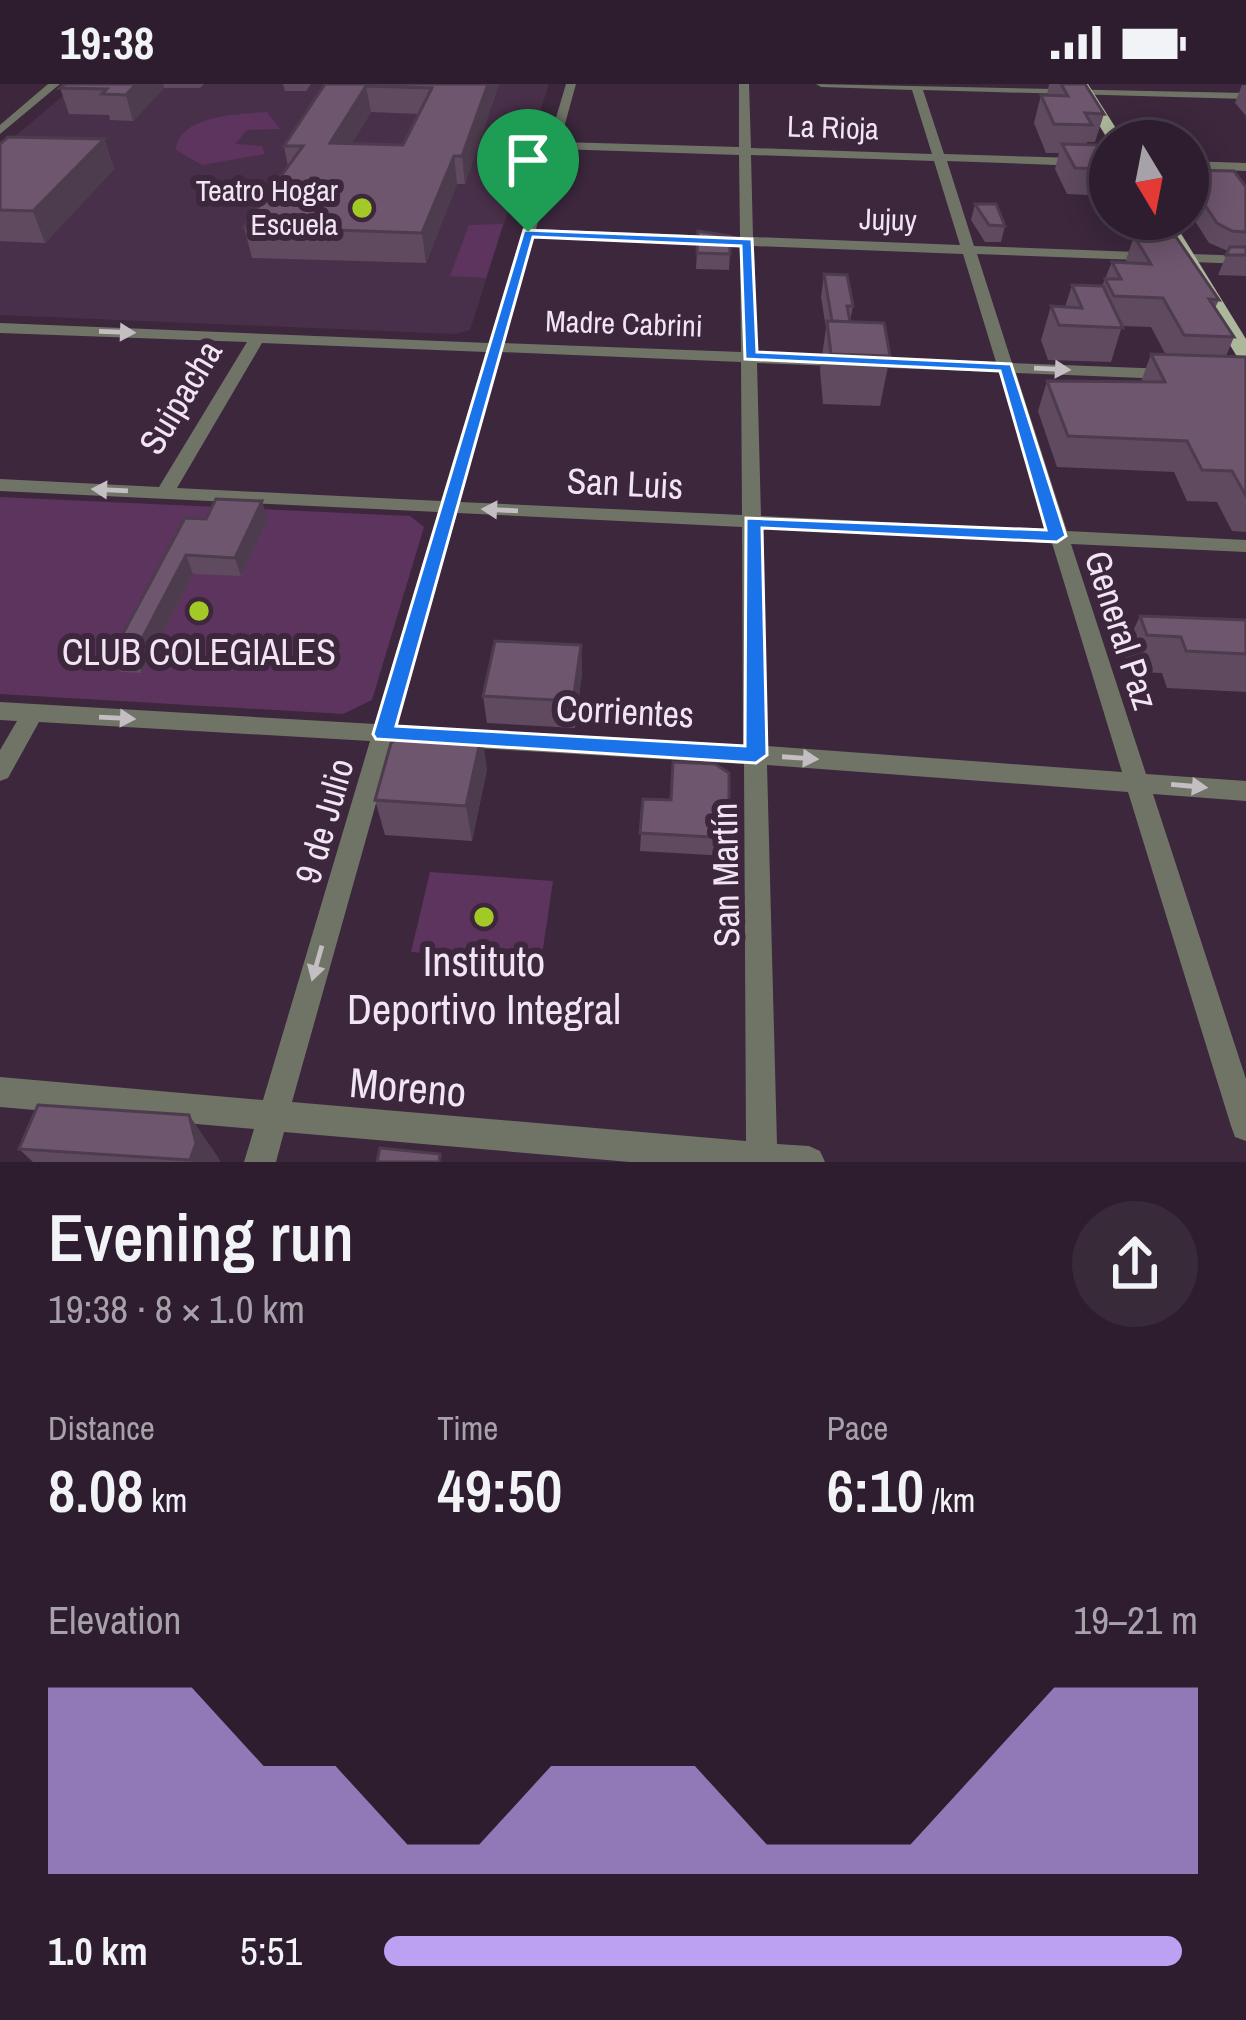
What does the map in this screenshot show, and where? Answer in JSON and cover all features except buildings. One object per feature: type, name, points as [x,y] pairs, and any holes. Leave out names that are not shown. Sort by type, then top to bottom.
[{"type":"main road","points":[[1083,88],[1103,120]]},
{"type":"main road","points":[[1175,240],[1246,356]]},
{"type":"street","points":[[0,131],[55,84]]},
{"type":"street","name":"9 de Julio","points":[[260,1162],[571,84]]},
{"type":"street","name":"San Martín","points":[[744,84],[762,1160]]},
{"type":"street","points":[[821,84],[1246,96]]},
{"type":"street","name":"General Paz","points":[[917,86],[1246,1126]]},
{"type":"street","name":"La Rioja","points":[[553,145],[1089,163]]},
{"type":"street","points":[[1209,166],[1246,167]]},
{"type":"street","name":"Jujuy","points":[[528,232],[1246,260]]},
{"type":"street","name":"Madre Cabrini","points":[[4,333],[495,346],[1180,375]]},
{"type":"street","name":"Suipacha","points":[[165,493],[257,338]]},
{"type":"street","name":"San Luis","points":[[0,485],[1246,546]]},
{"type":"street","name":"Corrientes","points":[[0,711],[756,755],[1246,791]]},
{"type":"street","points":[[0,771],[34,713]]},
{"type":"street","name":"Moreno","points":[[0,1091],[272,1119],[809,1162]]},
{"type":"shaded area","points":[[77,84],[549,84],[470,330],[455,334],[0,315],[0,149]]},
{"type":"shaded area","points":[[267,112],[280,129],[247,130],[235,144],[262,146],[265,154],[202,165],[176,150],[180,138],[199,123]]},
{"type":"shaded area","points":[[503,224],[486,278],[450,276],[469,225]]},
{"type":"shaded area","name":"CLUB COLEGIALES","points":[[0,497],[410,516],[424,527],[372,700],[343,714],[0,694]]},
{"type":"shaded area","name":"Instituto Deportivo Integral","points":[[430,872],[553,881],[541,962],[411,952]]},
{"type":"place","name":"Teatro Hogar Escuela","points":[[362,208]]},
{"type":"place","name":"CLUB COLEGIALES","points":[[199,611]]},
{"type":"place","name":"Instituto Deportivo Integral","points":[[484,917]]},
{"type":"route","points":[[528,232],[748,242],[750,356],[1006,367],[1057,536],[753,522],[756,755],[383,734],[528,232]]}]
